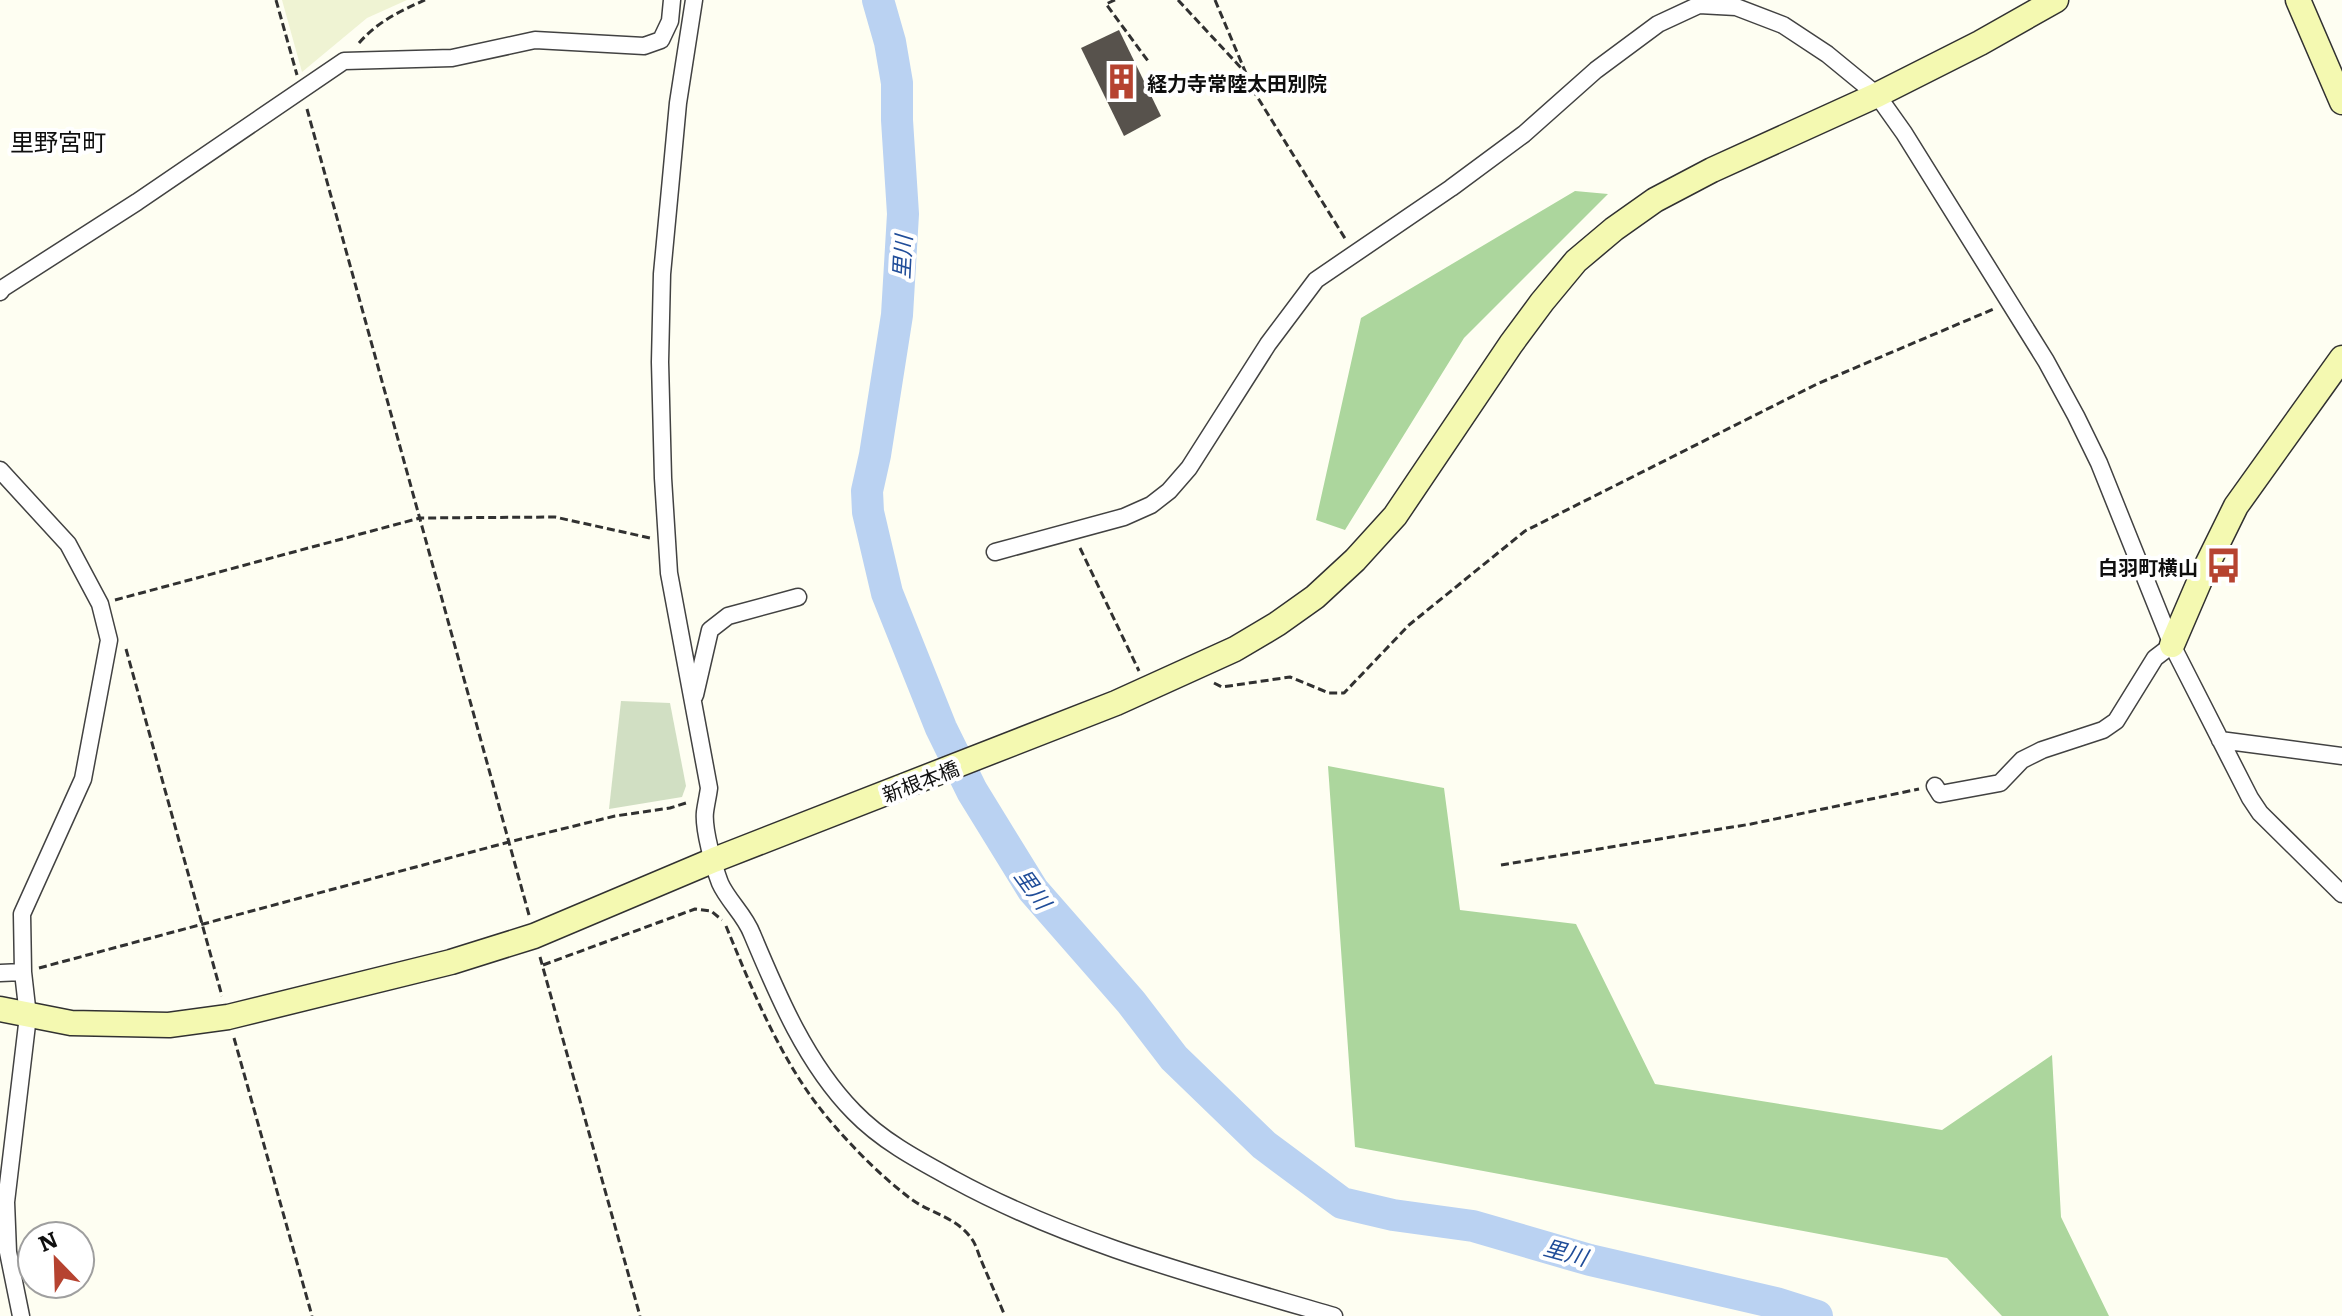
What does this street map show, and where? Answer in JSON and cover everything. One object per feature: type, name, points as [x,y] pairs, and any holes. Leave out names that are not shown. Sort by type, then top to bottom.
[{"type":"street","points":[[670,21],[672,0]]},
{"type":"street","points":[[0,292],[344,61],[452,58],[535,40],[644,46],[661,40],[680,0]]},
{"type":"street","points":[[694,0],[678,103],[662,274],[660,362],[663,478],[669,573],[709,788],[705,813],[708,840],[719,858],[720,883],[750,928],[775,990],[808,1051],[852,1110],[873,1130],[938,1171],[1041,1223],[1140,1258],[1334,1316]]},
{"type":"street","name":"新根本橋","points":[[0,1009],[71,1023],[169,1025],[228,1017],[451,962],[534,936],[719,858],[1116,703],[1235,649],[1315,597],[1355,560],[1395,516],[1542,302],[1576,261],[1614,229],[1655,200],[1712,170],[1877,95],[2056,0]]},
{"type":"street","points":[[2298,0],[2342,102]]},
{"type":"street","points":[[995,552],[1124,517],[1151,505],[1169,491],[1189,468],[1268,344],[1316,280],[1524,134],[1596,70],[1658,24],[1699,5],[1736,7],[1783,25],[1827,54],[1877,95],[1937,184],[2046,361],[2099,463],[2172,645],[2260,813],[2342,894]]},
{"type":"street","points":[[1935,786],[1940,794],[2000,783],[2022,760],[2042,750],[2103,730],[2116,721],[2155,658],[2172,645],[2236,506],[2342,358]]},
{"type":"street","points":[[0,470],[68,544],[100,604],[109,640],[83,779],[22,914],[23,972],[28,1016],[6,1202],[8,1252],[21,1316]]},
{"type":"street","points":[[693,701],[710,630],[728,616],[798,597]]},
{"type":"street","points":[[2220,740],[2342,756]]},
{"type":"street","points":[[0,973],[23,972]]},
{"type":"path","points":[[276,0],[640,1316]]},
{"type":"path","points":[[344,61],[367,33],[394,14],[425,0]]},
{"type":"path","points":[[1115,0],[1106,4],[1148,61]]},
{"type":"path","points":[[1178,0],[1246,73]]},
{"type":"path","points":[[1215,0],[1253,90],[1354,253]]},
{"type":"path","points":[[1208,680],[1222,687],[1290,677],[1329,693],[1344,693],[1409,625],[1525,531],[1817,384],[2010,302]]},
{"type":"path","points":[[100,604],[420,518],[555,517],[650,538]]},
{"type":"path","points":[[1071,530],[1148,689]]},
{"type":"path","points":[[125,645],[312,1316]]},
{"type":"path","points":[[1501,865],[1751,824],[1935,786]]},
{"type":"path","points":[[23,972],[509,842],[615,816],[670,808],[686,803],[694,790]]},
{"type":"path","points":[[543,965],[695,909],[711,911],[724,922],[788,1060],[810,1095],[832,1124],[888,1180],[914,1202],[940,1213],[962,1228],[972,1239],[1005,1316]]},
{"type":"green space","points":[[282,0],[407,0],[367,18],[302,72]]},
{"type":"green space","points":[[1575,191],[1608,194],[1464,338],[1345,530],[1316,520],[1361,318]]},
{"type":"green space","points":[[621,701],[670,703],[686,786],[682,797],[609,809]]},
{"type":"green space","points":[[1328,766],[1444,788],[1460,910],[1576,924],[1655,1084],[1942,1130],[2052,1055],[2061,1217],[2109,1316],[2002,1316],[1947,1258],[1355,1147]]},
{"type":"building","name":"経力寺常陸太田別院","points":[[1119,30],[1161,116],[1124,136],[1081,48]]},
{"type":"waterway","name":"里川","points":[[878,0],[897,83],[903,214],[897,315],[867,491],[868,512],[887,593],[941,728],[972,791],[1033,890],[1131,1002],[1174,1058],[1264,1145],[1342,1203],[1393,1215],[1473,1226],[1590,1260],[1776,1303],[1817,1316]]},
{"type":"place","name":"経力寺常陸太田別院","points":[[1121,82]]},
{"type":"place","name":"白羽町横山","points":[[2224,566]]},
{"type":"district","name":"里野宮町","points":[[58,140]]}]
